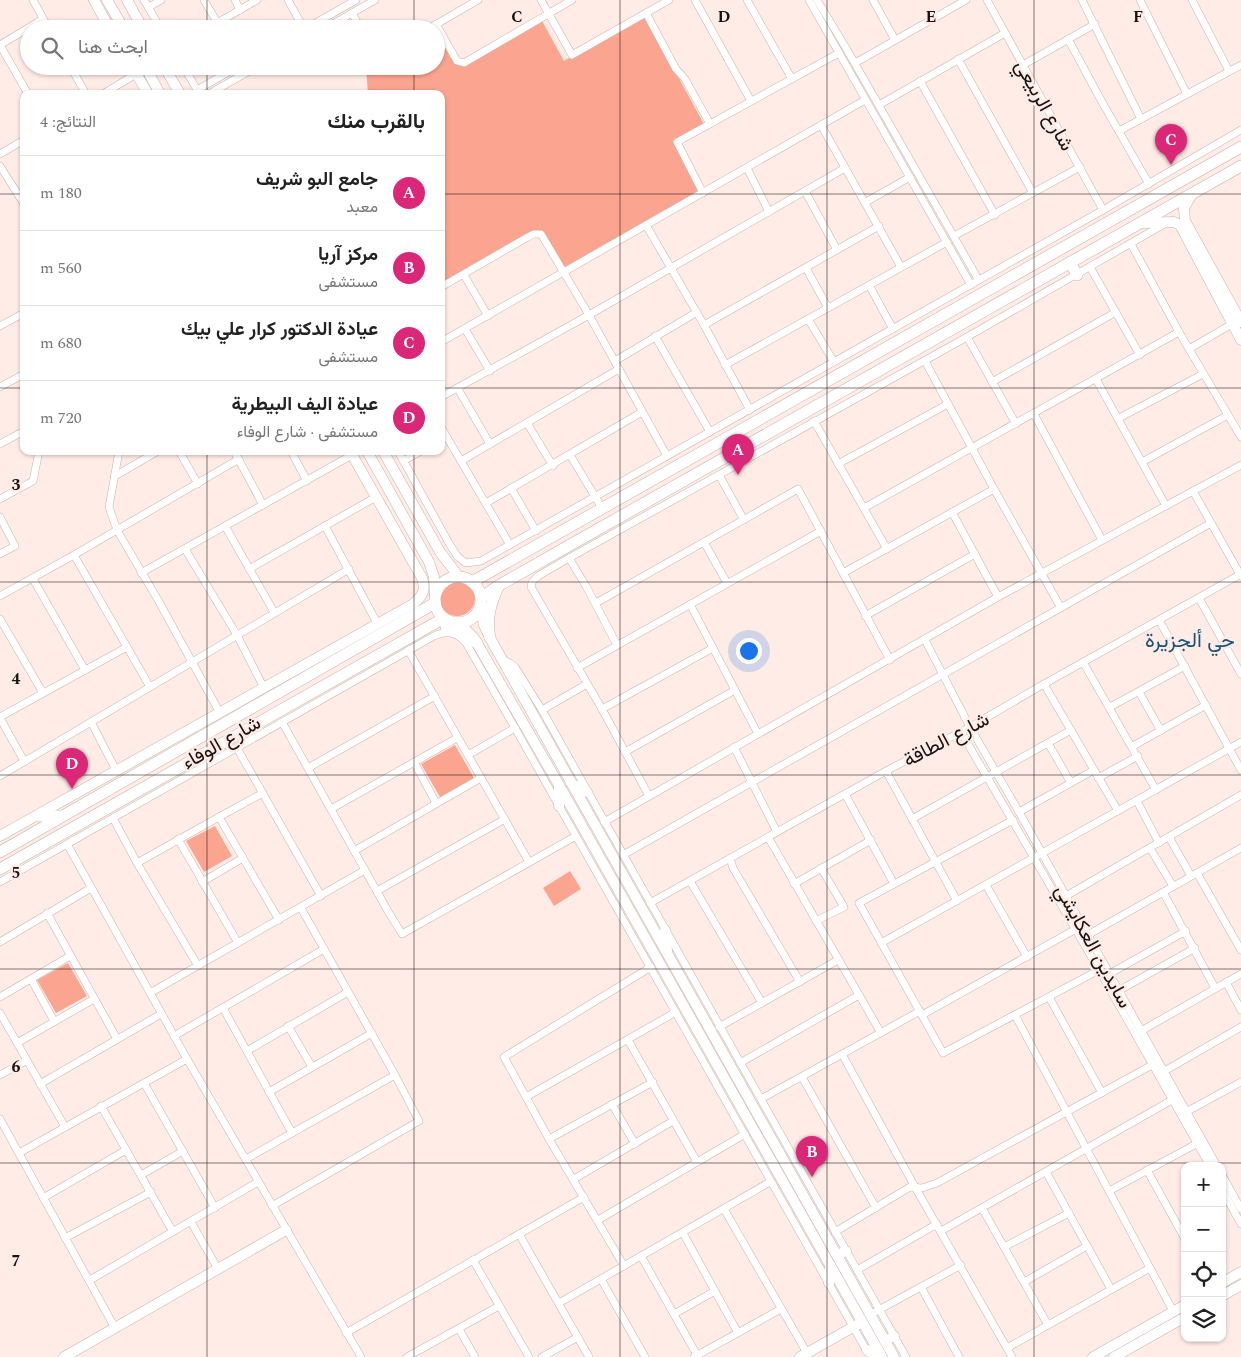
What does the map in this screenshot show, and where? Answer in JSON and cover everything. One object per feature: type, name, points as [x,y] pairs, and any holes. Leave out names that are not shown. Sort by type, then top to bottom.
[{"type":"main road","points":[[94,0],[105,20]]},
{"type":"main road","points":[[108,0],[119,20]]},
{"type":"main road","points":[[127,0],[138,20]]},
{"type":"main road","points":[[137,75],[146,90]]},
{"type":"main road","points":[[150,75],[158,90]]},
{"type":"main road","points":[[152,79],[156,81],[164,79],[165,75]]},
{"type":"main road","points":[[169,75],[178,90]]},
{"type":"main road","points":[[472,582],[1241,147]]},
{"type":"main road","points":[[369,455],[432,570],[437,608],[444,618],[450,621],[466,621],[472,617],[480,601],[498,586],[566,554],[595,532],[749,451],[990,307],[1241,166]]},
{"type":"main road","points":[[1192,194],[1184,208],[1183,216],[1199,253],[1236,323],[1241,340]]},
{"type":"main road","points":[[1142,223],[1174,222],[1180,225],[1199,253]]},
{"type":"main road","points":[[1070,262],[1077,275]]},
{"type":"main road","points":[[1016,274],[1014,279],[1016,285],[1025,287]]},
{"type":"main road","points":[[981,294],[988,294],[991,298],[990,307]]},
{"type":"main road","points":[[1,834],[117,772],[171,748],[220,713],[264,688],[361,639],[378,623],[422,597],[424,588],[422,578],[352,455]]},
{"type":"main road","points":[[385,455],[445,559],[460,577],[472,582],[479,592],[482,619],[490,638],[769,1136],[875,1312],[889,1338],[894,1357]]},
{"type":"main road","points":[[396,502],[403,502],[408,495]]},
{"type":"main road","points":[[595,532],[585,529],[586,521],[608,508],[613,502]]},
{"type":"main road","points":[[435,599],[437,590],[446,580],[460,577]]},
{"type":"main road","points":[[490,638],[488,617],[498,586]]},
{"type":"main road","name":"شارع الوفاء","points":[[0,852],[63,816],[171,748],[329,664],[361,639],[435,599]]},
{"type":"main road","name":"شارع الوفاء","points":[[0,868],[143,787],[257,729],[307,694],[422,628],[444,618]]},
{"type":"main road","points":[[458,622],[477,643],[559,785],[674,992],[748,1131],[760,1143],[830,1264],[858,1324],[881,1357]]},
{"type":"main road","points":[[422,628],[452,627],[460,630],[477,643]]},
{"type":"main road","points":[[307,694],[310,688],[336,673],[339,669],[336,663],[329,664]]},
{"type":"main road","points":[[570,783],[588,792]]},
{"type":"main road","points":[[559,785],[559,806]]},
{"type":"main road","points":[[143,787],[149,797]]},
{"type":"main road","points":[[37,816],[63,816]]},
{"type":"main road","points":[[665,930],[667,954]]},
{"type":"main road","points":[[661,986],[674,992]]},
{"type":"main road","points":[[748,1131],[758,1126],[760,1120]]},
{"type":"main road","points":[[760,1143],[763,1137],[769,1136]]},
{"type":"main road","points":[[64,1357],[286,1230]]},
{"type":"main road","points":[[829,1283],[830,1264]]},
{"type":"main road","points":[[1226,1281],[1241,1272]]},
{"type":"main road","points":[[1226,1294],[1241,1285]]},
{"type":"main road","points":[[1093,1357],[1181,1307]]},
{"type":"main road","points":[[1169,1314],[1166,1321],[1172,1324]]},
{"type":"main road","points":[[1114,1357],[1181,1319]]},
{"type":"main road","points":[[803,1355],[858,1324]]},
{"type":"main road","points":[[1146,1327],[1150,1329],[1152,1336]]},
{"type":"main road","points":[[869,1354],[881,1357]]},
{"type":"street","points":[[33,0],[44,19]]},
{"type":"street","points":[[144,0],[156,20]]},
{"type":"street","points":[[148,7],[161,0]]},
{"type":"street","points":[[204,0],[216,20]]},
{"type":"street","points":[[234,0],[240,10]]},
{"type":"street","points":[[227,20],[257,0]]},
{"type":"street","points":[[288,0],[300,20]]},
{"type":"street","points":[[319,20],[346,2],[356,0]]},
{"type":"street","points":[[340,20],[375,0]]},
{"type":"street","points":[[443,20],[478,0]]},
{"type":"street","points":[[541,0],[572,56],[646,14],[665,1]]},
{"type":"street","points":[[445,40],[457,61],[464,63],[572,0]]},
{"type":"street","points":[[696,0],[751,101]]},
{"type":"street","points":[[747,0],[792,79]]},
{"type":"street","points":[[809,0],[971,284]]},
{"type":"street","points":[[817,0],[855,63],[978,280]]},
{"type":"street","points":[[874,0],[895,40]]},
{"type":"street","points":[[855,63],[966,0]]},
{"type":"street","name":"شارع الربيعي","points":[[987,0],[1103,210]]},
{"type":"street","points":[[1082,0],[1141,119]]},
{"type":"street","points":[[1140,0],[1187,94]]},
{"type":"street","points":[[1192,0],[1229,71]]},
{"type":"street","points":[[352,13],[356,20]]},
{"type":"street","points":[[646,14],[676,69],[685,79],[710,124]]},
{"type":"street","points":[[1023,65],[1095,24]]},
{"type":"street","points":[[20,33],[0,45],[26,90]]},
{"type":"street","points":[[879,105],[1006,33]]},
{"type":"street","points":[[1068,39],[1149,184]]},
{"type":"street","points":[[703,193],[677,142],[839,53]]},
{"type":"street","points":[[958,59],[1033,193]]},
{"type":"street","points":[[1119,131],[1241,65]]},
{"type":"street","points":[[75,75],[84,90]]},
{"type":"street","points":[[116,90],[129,75]]},
{"type":"street","points":[[188,75],[197,90]]},
{"type":"street","points":[[201,90],[225,75]]},
{"type":"street","points":[[216,90],[242,75]]},
{"type":"street","points":[[920,81],[994,215]]},
{"type":"street","points":[[445,340],[865,100]]},
{"type":"street","points":[[821,125],[901,267]]},
{"type":"street","points":[[400,455],[458,557],[466,562],[474,563],[491,556],[536,531],[1241,130]]},
{"type":"street","points":[[1,152],[20,142]]},
{"type":"street","points":[[0,166],[20,197]]},
{"type":"street","points":[[954,236],[1080,167]]},
{"type":"street","points":[[747,168],[769,212]]},
{"type":"street","points":[[445,396],[845,168]]},
{"type":"street","points":[[866,202],[910,177]]},
{"type":"street","points":[[805,191],[837,250]]},
{"type":"street","points":[[649,796],[602,708],[586,684],[532,587],[532,582],[566,554],[719,474],[749,451],[814,421],[967,337],[1168,222]]},
{"type":"street","points":[[646,225],[697,312],[750,410]]},
{"type":"street","points":[[704,325],[879,226]]},
{"type":"street","points":[[445,285],[534,234],[541,234],[589,315],[667,456]]},
{"type":"street","points":[[725,365],[947,242]]},
{"type":"street","points":[[1131,244],[1179,332],[1241,437]]},
{"type":"street","points":[[1090,267],[1140,355]]},
{"type":"street","points":[[806,268],[828,308]]},
{"type":"street","points":[[464,275],[488,316]]},
{"type":"street","points":[[869,285],[893,328]]},
{"type":"street","points":[[934,306],[941,317]]},
{"type":"street","points":[[615,361],[697,312]]},
{"type":"street","points":[[992,382],[1116,312]]},
{"type":"street","points":[[0,326],[20,315]]},
{"type":"street","points":[[808,319],[834,362]]},
{"type":"street","points":[[1189,349],[1236,323]]},
{"type":"street","points":[[465,328],[490,371]]},
{"type":"street","points":[[864,508],[1179,332]]},
{"type":"street","points":[[655,336],[710,432]]},
{"type":"street","points":[[967,337],[1016,424]]},
{"type":"street","points":[[925,360],[994,489],[1061,608]]},
{"type":"street","points":[[461,461],[619,369]]},
{"type":"street","points":[[1119,418],[1203,374]]},
{"type":"street","points":[[0,387],[20,376]]},
{"type":"street","points":[[1096,379],[1166,506]]},
{"type":"street","points":[[458,389],[490,444]]},
{"type":"street","points":[[838,464],[948,404]]},
{"type":"street","points":[[486,504],[642,412]]},
{"type":"street","points":[[1034,414],[1102,540]]},
{"type":"street","points":[[1142,462],[1228,415]]},
{"type":"street","points":[[814,421],[887,548]]},
{"type":"street","points":[[527,423],[553,466]]},
{"type":"street","points":[[0,444],[20,433]]},
{"type":"street","points":[[445,440],[461,461],[510,545]]},
{"type":"street","points":[[0,499],[33,481],[37,455]]},
{"type":"street","points":[[118,455],[109,507],[118,530],[220,713]]},
{"type":"street","points":[[115,476],[151,455]]},
{"type":"street","points":[[181,455],[198,484]]},
{"type":"street","points":[[236,455],[263,505]]},
{"type":"street","points":[[293,455],[308,481]]},
{"type":"street","points":[[141,573],[308,481],[348,455]]},
{"type":"street","points":[[403,460],[412,455]]},
{"type":"street","points":[[570,455],[602,508]]},
{"type":"street","points":[[0,596],[33,579],[239,459]]},
{"type":"street","points":[[604,822],[998,597],[1241,465]]},
{"type":"street","points":[[719,474],[744,520]]},
{"type":"street","points":[[511,488],[536,531]]},
{"type":"street","points":[[596,603],[798,489],[890,660]]},
{"type":"street","points":[[843,573],[994,489]]},
{"type":"street","points":[[1193,491],[1241,575]]},
{"type":"street","points":[[249,569],[376,497]]},
{"type":"street","points":[[952,512],[998,597]]},
{"type":"street","points":[[0,517],[15,546],[0,554]]},
{"type":"street","points":[[623,856],[1211,523]]},
{"type":"street","points":[[225,526],[274,612]]},
{"type":"street","points":[[325,526],[378,623]]},
{"type":"street","points":[[577,668],[820,531]]},
{"type":"street","points":[[704,542],[727,583]]},
{"type":"street","points":[[185,548],[237,635],[264,688]]},
{"type":"street","points":[[566,554],[596,603],[617,646]]},
{"type":"street","points":[[865,616],[974,554]]},
{"type":"street","points":[[74,555],[150,687]]},
{"type":"street","points":[[0,776],[349,569]]},
{"type":"street","name":"شارع الطاقة","points":[[650,904],[1241,575]]},
{"type":"street","points":[[33,579],[85,670]]},
{"type":"street","points":[[1199,598],[1241,674]]},
{"type":"street","points":[[690,604],[758,734]]},
{"type":"street","points":[[0,619],[43,693]]},
{"type":"street","points":[[1159,620],[1241,770]]},
{"type":"street","points":[[0,882],[237,748],[257,729],[282,722],[439,633],[449,632],[458,636],[466,643],[676,1012],[748,1131],[770,1182],[829,1283],[858,1324],[869,1354]]},
{"type":"street","name":"سايدين العكايشي","points":[[925,640],[970,727],[1066,896],[1099,970],[1131,1021],[1140,1031],[1172,1100],[1208,1162]]},
{"type":"street","points":[[24,761],[0,718],[127,647]]},
{"type":"street","points":[[602,708],[713,648]]},
{"type":"street","points":[[408,650],[529,862]]},
{"type":"street","points":[[502,660],[510,662],[515,667],[542,710],[835,1232],[841,1253],[857,1270],[875,1312],[961,1265]]},
{"type":"street","points":[[1083,662],[1133,746],[1156,790]]},
{"type":"street","points":[[1110,707],[1185,666]]},
{"type":"street","points":[[542,710],[586,684]]},
{"type":"street","points":[[1044,684],[1118,812]]},
{"type":"street","points":[[624,752],[735,690]]},
{"type":"street","points":[[1139,692],[1161,731]]},
{"type":"street","points":[[308,768],[434,696]]},
{"type":"street","points":[[1133,746],[1206,705]]},
{"type":"street","points":[[90,722],[117,772]]},
{"type":"street","points":[[282,722],[402,934],[576,836]]},
{"type":"street","points":[[468,755],[515,728]]},
{"type":"street","points":[[912,818],[1071,730]]},
{"type":"street","name":"سايدين العكايشي","points":[[961,732],[1076,929],[1084,936],[1109,974],[1152,1065],[1160,1073],[1186,1112],[1215,1162]]},
{"type":"street","points":[[331,810],[457,738]]},
{"type":"street","points":[[882,944],[1241,742]]},
{"type":"street","points":[[1048,743],[1071,783]]},
{"type":"street","points":[[237,748],[321,896]]},
{"type":"street","points":[[734,748],[754,782],[777,832]]},
{"type":"street","points":[[1098,778],[1138,756]]},
{"type":"street","points":[[414,762],[436,803]]},
{"type":"street","points":[[1019,812],[1094,770]]},
{"type":"street","points":[[886,771],[957,901]]},
{"type":"street","points":[[354,851],[481,778]]},
{"type":"street","points":[[137,863],[263,793]]},
{"type":"street","points":[[846,794],[894,884]]},
{"type":"street","points":[[1066,896],[1241,795]]},
{"type":"street","points":[[1137,801],[1159,843]]},
{"type":"street","points":[[113,818],[137,863],[198,966]]},
{"type":"street","points":[[219,818],[280,920]]},
{"type":"street","points":[[377,891],[505,819]]},
{"type":"street","points":[[1013,820],[859,903],[921,1013],[944,1053],[1099,970]]},
{"type":"street","points":[[768,837],[881,1033]]},
{"type":"street","points":[[1169,837],[1241,950]]},
{"type":"street","points":[[178,839],[238,944]]},
{"type":"street","points":[[794,884],[871,840]]},
{"type":"street","points":[[67,844],[161,1014],[361,1357]]},
{"type":"street","points":[[1150,848],[1173,886]]},
{"type":"street","points":[[1084,936],[1241,848]]},
{"type":"street","points":[[202,882],[243,858]]},
{"type":"street","points":[[730,858],[800,982]]},
{"type":"street","points":[[816,921],[844,906],[822,868]]},
{"type":"street","points":[[150,993],[365,870]]},
{"type":"street","points":[[690,881],[762,1003]]},
{"type":"street","points":[[986,885],[1026,956]]},
{"type":"street","points":[[0,942],[91,888]]},
{"type":"street","points":[[1163,892],[1186,931],[1215,988]]},
{"type":"street","points":[[272,1206],[419,1121],[395,1074],[301,908]]},
{"type":"street","points":[[47,913],[116,1039]]},
{"type":"street","points":[[761,1099],[1076,929]]},
{"type":"street","points":[[1109,974],[1186,931]]},
{"type":"street","points":[[1118,991],[1195,948]]},
{"type":"street","points":[[174,1036],[324,949]]},
{"type":"street","points":[[0,997],[70,956]]},
{"type":"street","points":[[719,1027],[838,960]]},
{"type":"street","points":[[624,1266],[549,1139],[504,1056],[651,967]]},
{"type":"street","points":[[1140,1031],[1241,974]]},
{"type":"street","points":[[31,979],[54,1021]]},
{"type":"street","points":[[1226,982],[1241,1010]]},
{"type":"street","points":[[247,1050],[348,992]]},
{"type":"street","points":[[740,1063],[859,995]]},
{"type":"street","points":[[1049,997],[1102,1093]]},
{"type":"street","points":[[17,1043],[94,998]]},
{"type":"street","points":[[222,1008],[292,1133]]},
{"type":"street","points":[[526,1097],[676,1012]]},
{"type":"street","points":[[0,1013],[65,1127]]},
{"type":"street","points":[[40,1084],[161,1014]]},
{"type":"street","points":[[1015,1015],[1150,1268],[1169,1314]]},
{"type":"street","points":[[288,1026],[312,1067]]},
{"type":"street","points":[[1160,1073],[1241,1027]]},
{"type":"street","points":[[269,1092],[372,1033]]},
{"type":"street","points":[[628,1040],[697,1162]]},
{"type":"street","points":[[842,1054],[1012,1357]]},
{"type":"street","points":[[19,1154],[187,1059]]},
{"type":"street","points":[[0,1075],[26,1060]]},
{"type":"street","points":[[835,1232],[910,1187],[922,1188],[937,1183],[1152,1065]]},
{"type":"street","points":[[246,1159],[395,1074]]},
{"type":"street","points":[[802,1077],[876,1208]]},
{"type":"street","points":[[549,1139],[653,1082]]},
{"type":"street","points":[[1186,1112],[1241,1082]]},
{"type":"street","points":[[144,1083],[215,1208]]},
{"type":"street","points":[[941,1231],[1172,1100]]},
{"type":"street","points":[[612,1104],[635,1144]]},
{"type":"street","points":[[101,1106],[174,1232]]},
{"type":"street","points":[[0,1119],[115,1328]]},
{"type":"street","points":[[574,1179],[674,1121]]},
{"type":"street","points":[[598,1220],[748,1131]]},
{"type":"street","points":[[1109,1191],[1198,1143]]},
{"type":"street","points":[[43,1198],[126,1150]]},
{"type":"street","points":[[141,1175],[183,1151]]},
{"type":"street","points":[[1147,1170],[1181,1232]]},
{"type":"street","points":[[1046,1172],[1111,1289]]},
{"type":"street","points":[[90,1280],[258,1182]]},
{"type":"street","points":[[559,1303],[770,1182]]},
{"type":"street","points":[[1226,1182],[1241,1209]]},
{"type":"street","points":[[66,1238],[151,1192]]},
{"type":"street","points":[[1226,1196],[1241,1224]]},
{"type":"street","points":[[346,1332],[584,1197]]},
{"type":"street","points":[[982,1208],[1048,1325]]},
{"type":"street","points":[[724,1209],[781,1309],[803,1355]]},
{"type":"street","points":[[1004,1247],[1069,1212]]},
{"type":"street","points":[[191,1222],[218,1269]]},
{"type":"street","points":[[857,1270],[937,1224]]},
{"type":"street","points":[[683,1233],[738,1333]]},
{"type":"street","points":[[519,1234],[589,1357]]},
{"type":"street","points":[[1024,1282],[1087,1246]]},
{"type":"street","points":[[642,1256],[696,1356],[781,1309]]},
{"type":"street","points":[[473,1260],[528,1357]]},
{"type":"street","points":[[1007,1348],[1150,1268]]},
{"type":"street","points":[[601,1279],[644,1357]]},
{"type":"street","points":[[921,1287],[960,1357]]},
{"type":"street","points":[[674,1314],[715,1291]]},
{"type":"street","points":[[407,1357],[418,1354],[499,1306]]},
{"type":"street","points":[[459,1329],[475,1357]]},
{"type":"street","points":[[542,1357],[578,1337]]},
{"type":"street","points":[[889,1338],[906,1357]]},
{"type":"shaded area","points":[[643,12],[705,126],[677,142],[703,193],[564,272],[541,234],[534,234],[445,285],[445,90],[368,90],[367,75],[445,75],[445,40],[457,61],[464,63],[541,19],[564,61]]},
{"type":"shaded area","points":[[457,580],[464,581],[470,585],[474,591],[474,605],[470,611],[464,615],[457,616],[450,615],[444,611],[440,605],[439,598],[440,591],[444,585],[450,581]]},
{"type":"shaded area","points":[[455,745],[474,778],[440,797],[421,764]]},
{"type":"shaded area","points":[[215,826],[232,856],[204,872],[186,841]]},
{"type":"shaded area","points":[[570,871],[581,889],[554,906],[543,888]]},
{"type":"shaded area","points":[[68,963],[87,996],[56,1013],[37,980]]},
{"type":"place","name":"عيادة الدكتور كرار علي بيك","points":[[1171,165]]},
{"type":"place","name":"جامع البو شريف","points":[[738,475]]},
{"type":"place","name":"عيادة اليف البيطرية","points":[[72,789]]},
{"type":"place","name":"مركز آريا","points":[[812,1177]]},
{"type":"district","name":"حي ألجزيرة","points":[[1190,640]]}]
